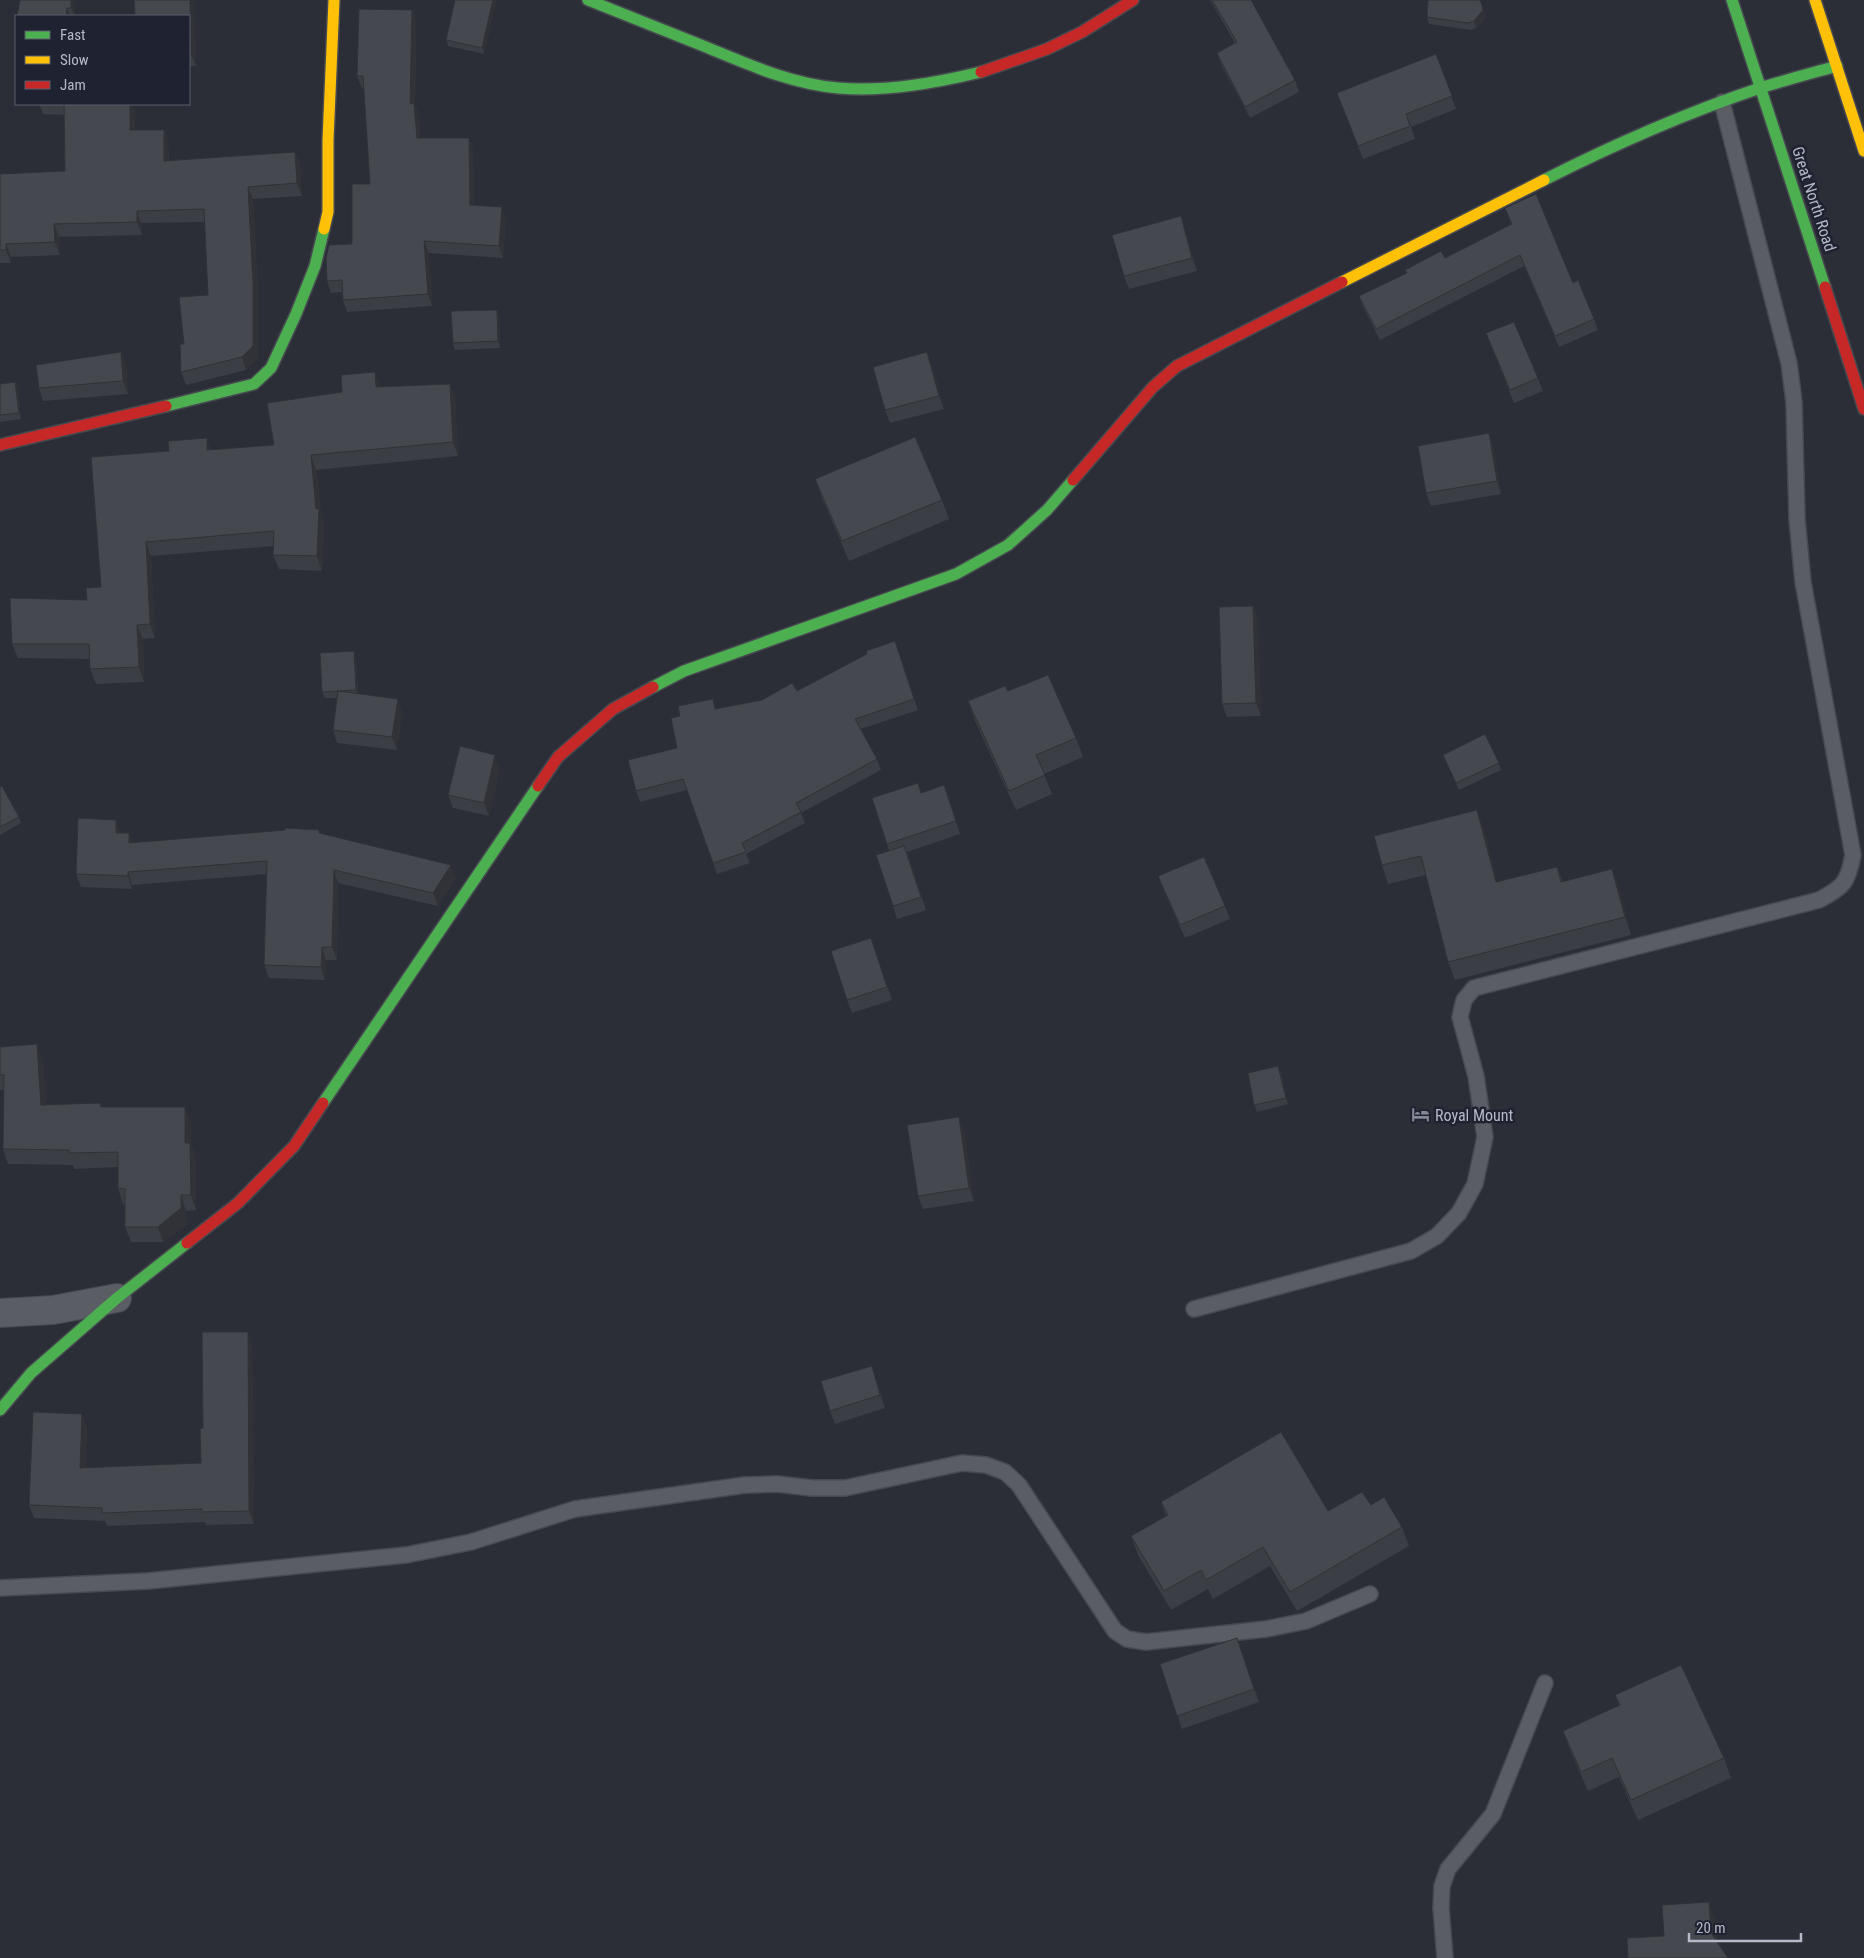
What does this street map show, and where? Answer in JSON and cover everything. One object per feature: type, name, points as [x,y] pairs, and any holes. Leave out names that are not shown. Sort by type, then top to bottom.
[{"type":"main road","points":[[0,445],[140,414],[254,384],[271,368],[296,314],[315,266],[328,212],[328,140],[334,0]]},
{"type":"main road","points":[[588,0],[761,70],[809,83],[861,88],[920,84],[977,73],[1027,57],[1074,36],[1133,0]]},
{"type":"main road","name":"Great North Road","points":[[1732,0],[1864,409]]},
{"type":"main road","points":[[1815,0],[1863,147]]},
{"type":"main road","points":[[0,1410],[31,1373],[117,1298],[238,1203],[294,1146],[558,757],[613,709],[684,671],[956,574],[1008,545],[1047,510],[1153,387],[1178,366],[1601,151],[1722,102],[1761,88],[1837,66]]},
{"type":"street","points":[[0,1313],[53,1310],[117,1298]]},
{"type":"lane","points":[[1194,1310],[1411,1251],[1437,1236],[1459,1213],[1475,1184],[1485,1137],[1476,1076],[1460,1017],[1464,1000],[1474,988],[1819,900],[1838,890],[1850,874],[1853,855],[1803,582],[1797,519],[1794,402],[1789,364],[1722,102]]},
{"type":"lane","points":[[0,1588],[148,1581],[406,1555],[471,1542],[575,1509],[745,1485],[777,1484],[812,1488],[845,1488],[962,1463],[986,1465],[1005,1472],[1019,1485],[1115,1631],[1127,1639],[1146,1642],[1266,1629],[1306,1621],[1370,1594]]},
{"type":"lane","points":[[1445,1958],[1441,1908],[1442,1886],[1448,1868],[1493,1814],[1545,1683]]},
{"type":"building","points":[[20,0],[71,0],[71,8],[67,8],[66,15],[17,15]]},
{"type":"building","points":[[134,0],[190,0],[191,54],[190,15],[135,15]]},
{"type":"building","points":[[455,0],[493,0],[482,48],[446,40]]},
{"type":"building","points":[[1212,0],[1251,0],[1295,80],[1245,107],[1217,53],[1237,42]]},
{"type":"building","points":[[1428,0],[1479,0],[1483,10],[1474,21],[1468,23],[1427,17]]},
{"type":"building","points":[[359,9],[412,10],[410,104],[414,103],[417,138],[469,138],[470,205],[502,207],[499,246],[424,241],[428,294],[343,300],[342,280],[327,281],[326,258],[329,245],[352,244],[352,184],[370,184],[363,76],[357,76]]},
{"type":"building","points":[[1436,54],[1452,96],[1406,114],[1410,126],[1358,146],[1337,93]]},
{"type":"building","points":[[64,105],[130,105],[130,130],[164,130],[164,161],[295,152],[297,183],[248,187],[253,282],[253,346],[242,357],[181,372],[180,344],[184,344],[179,297],[208,295],[204,209],[137,211],[137,222],[54,224],[55,242],[6,244],[6,250],[0,250],[0,174],[65,171]]},
{"type":"building","points":[[1536,194],[1573,283],[1578,280],[1594,319],[1555,336],[1520,255],[1376,329],[1359,296],[1407,273],[1405,270],[1441,251],[1445,258],[1512,224],[1505,208]]},
{"type":"building","points":[[1181,216],[1192,258],[1124,276],[1112,235]]},
{"type":"building","points":[[497,310],[498,341],[453,343],[451,311]]},
{"type":"building","points":[[1514,322],[1538,378],[1510,390],[1486,333]]},
{"type":"building","points":[[121,352],[123,381],[39,388],[36,365]]},
{"type":"building","points":[[927,352],[939,396],[885,410],[873,367]]},
{"type":"building","points":[[375,372],[376,387],[450,384],[453,442],[311,455],[316,509],[319,509],[317,556],[273,555],[274,531],[146,542],[150,624],[137,625],[139,667],[90,669],[89,644],[12,644],[10,598],[87,600],[86,588],[101,587],[91,457],[169,451],[168,441],[207,438],[207,450],[274,445],[267,403],[342,392],[341,375]]},
{"type":"building","points":[[15,382],[19,413],[0,415],[0,384]]},
{"type":"building","points":[[1489,433],[1497,481],[1426,493],[1418,446]]},
{"type":"building","points":[[915,437],[942,500],[842,541],[815,479]]},
{"type":"building","points":[[1253,606],[1256,703],[1222,704],[1219,607]]},
{"type":"building","points":[[895,641],[914,699],[855,719],[877,759],[796,803],[801,812],[742,843],[746,852],[713,863],[683,779],[636,791],[628,760],[677,748],[671,718],[680,716],[678,706],[713,699],[715,709],[762,700],[792,683],[797,691],[867,654],[866,651]]},
{"type":"building","points":[[354,651],[356,690],[322,692],[320,653]]},
{"type":"building","points":[[1048,675],[1076,738],[1036,755],[1045,775],[1009,791],[968,701],[1005,686],[1008,691]]},
{"type":"building","points":[[338,691],[398,699],[392,737],[333,730]]},
{"type":"building","points":[[1485,734],[1499,763],[1456,783],[1443,755]]},
{"type":"building","points":[[460,746],[495,755],[484,803],[448,795]]},
{"type":"building","points":[[918,783],[921,793],[944,785],[956,821],[887,844],[872,798]]},
{"type":"building","points":[[2,786],[19,817],[0,827],[0,787]]},
{"type":"building","points":[[1477,810],[1496,882],[1557,867],[1561,882],[1612,869],[1625,917],[1448,962],[1421,856],[1382,865],[1374,836]]},
{"type":"building","points":[[78,818],[116,820],[116,833],[129,833],[129,843],[285,830],[285,828],[319,830],[319,833],[451,865],[433,893],[334,870],[332,947],[322,947],[321,967],[264,965],[267,861],[128,872],[128,876],[76,874]]},
{"type":"building","points":[[904,846],[921,897],[893,906],[876,855]]},
{"type":"building","points":[[1204,857],[1225,906],[1180,925],[1158,876]]},
{"type":"building","points":[[871,938],[887,987],[847,1000],[831,951]]},
{"type":"building","points":[[37,1044],[41,1105],[100,1103],[101,1107],[185,1107],[185,1143],[190,1143],[191,1195],[181,1195],[181,1208],[158,1227],[125,1227],[125,1189],[118,1188],[118,1152],[69,1153],[69,1150],[3,1149],[4,1075],[0,1075],[0,1047]]},
{"type":"building","points":[[1278,1066],[1286,1098],[1254,1105],[1248,1073]]},
{"type":"building","points":[[959,1117],[969,1188],[918,1196],[907,1125]]},
{"type":"building","points":[[202,1332],[248,1332],[249,1511],[202,1512],[202,1509],[102,1513],[102,1508],[29,1505],[33,1412],[82,1414],[80,1468],[201,1463],[200,1429],[203,1428]]},
{"type":"building","points":[[872,1366],[880,1395],[830,1411],[821,1381]]},
{"type":"building","points":[[1281,1432],[1328,1511],[1362,1492],[1371,1505],[1384,1497],[1402,1527],[1290,1592],[1263,1547],[1206,1580],[1201,1570],[1164,1591],[1131,1536],[1168,1515],[1161,1502]]},
{"type":"building","points":[[1237,1638],[1254,1689],[1177,1716],[1160,1664]]},
{"type":"building","points":[[1681,1665],[1724,1758],[1631,1800],[1612,1758],[1581,1772],[1563,1731],[1620,1705],[1615,1695]]},
{"type":"building","points":[[1709,1902],[1711,1933],[1728,1958],[1628,1958],[1627,1938],[1664,1936],[1662,1905]]},
{"type":"traffic: fast","points":[[588,0],[768,72],[820,86],[856,89],[892,88],[946,80],[981,72]]},
{"type":"traffic: fast","points":[[1732,0],[1825,287]]},
{"type":"traffic: fast","points":[[1544,180],[1596,154],[1705,108],[1760,88],[1837,66]]},
{"type":"traffic: fast","points":[[166,406],[254,384],[271,368],[296,314],[315,266],[324,229]]},
{"type":"traffic: fast","points":[[653,687],[684,671],[956,574],[1008,545],[1047,510],[1073,480]]},
{"type":"traffic: fast","points":[[323,1103],[538,786]]},
{"type":"traffic: fast","points":[[0,1410],[31,1373],[117,1298],[187,1243]]},
{"type":"traffic: slow","points":[[324,229],[328,212],[328,140],[334,0]]},
{"type":"traffic: slow","points":[[1815,0],[1864,151]]},
{"type":"traffic: slow","points":[[1342,282],[1544,180]]},
{"type":"traffic: jam","points":[[981,72],[1047,49],[1082,32],[1133,0]]},
{"type":"traffic: jam","points":[[1073,480],[1153,387],[1177,366],[1342,282]]},
{"type":"traffic: jam","points":[[1825,287],[1864,409]]},
{"type":"traffic: jam","points":[[0,445],[166,406]]},
{"type":"traffic: jam","points":[[538,786],[558,757],[613,709],[653,687]]},
{"type":"traffic: jam","points":[[187,1243],[238,1203],[294,1146],[323,1103]]},
{"type":"place","name":"Royal Mount","points":[[1421,1115]]}]
